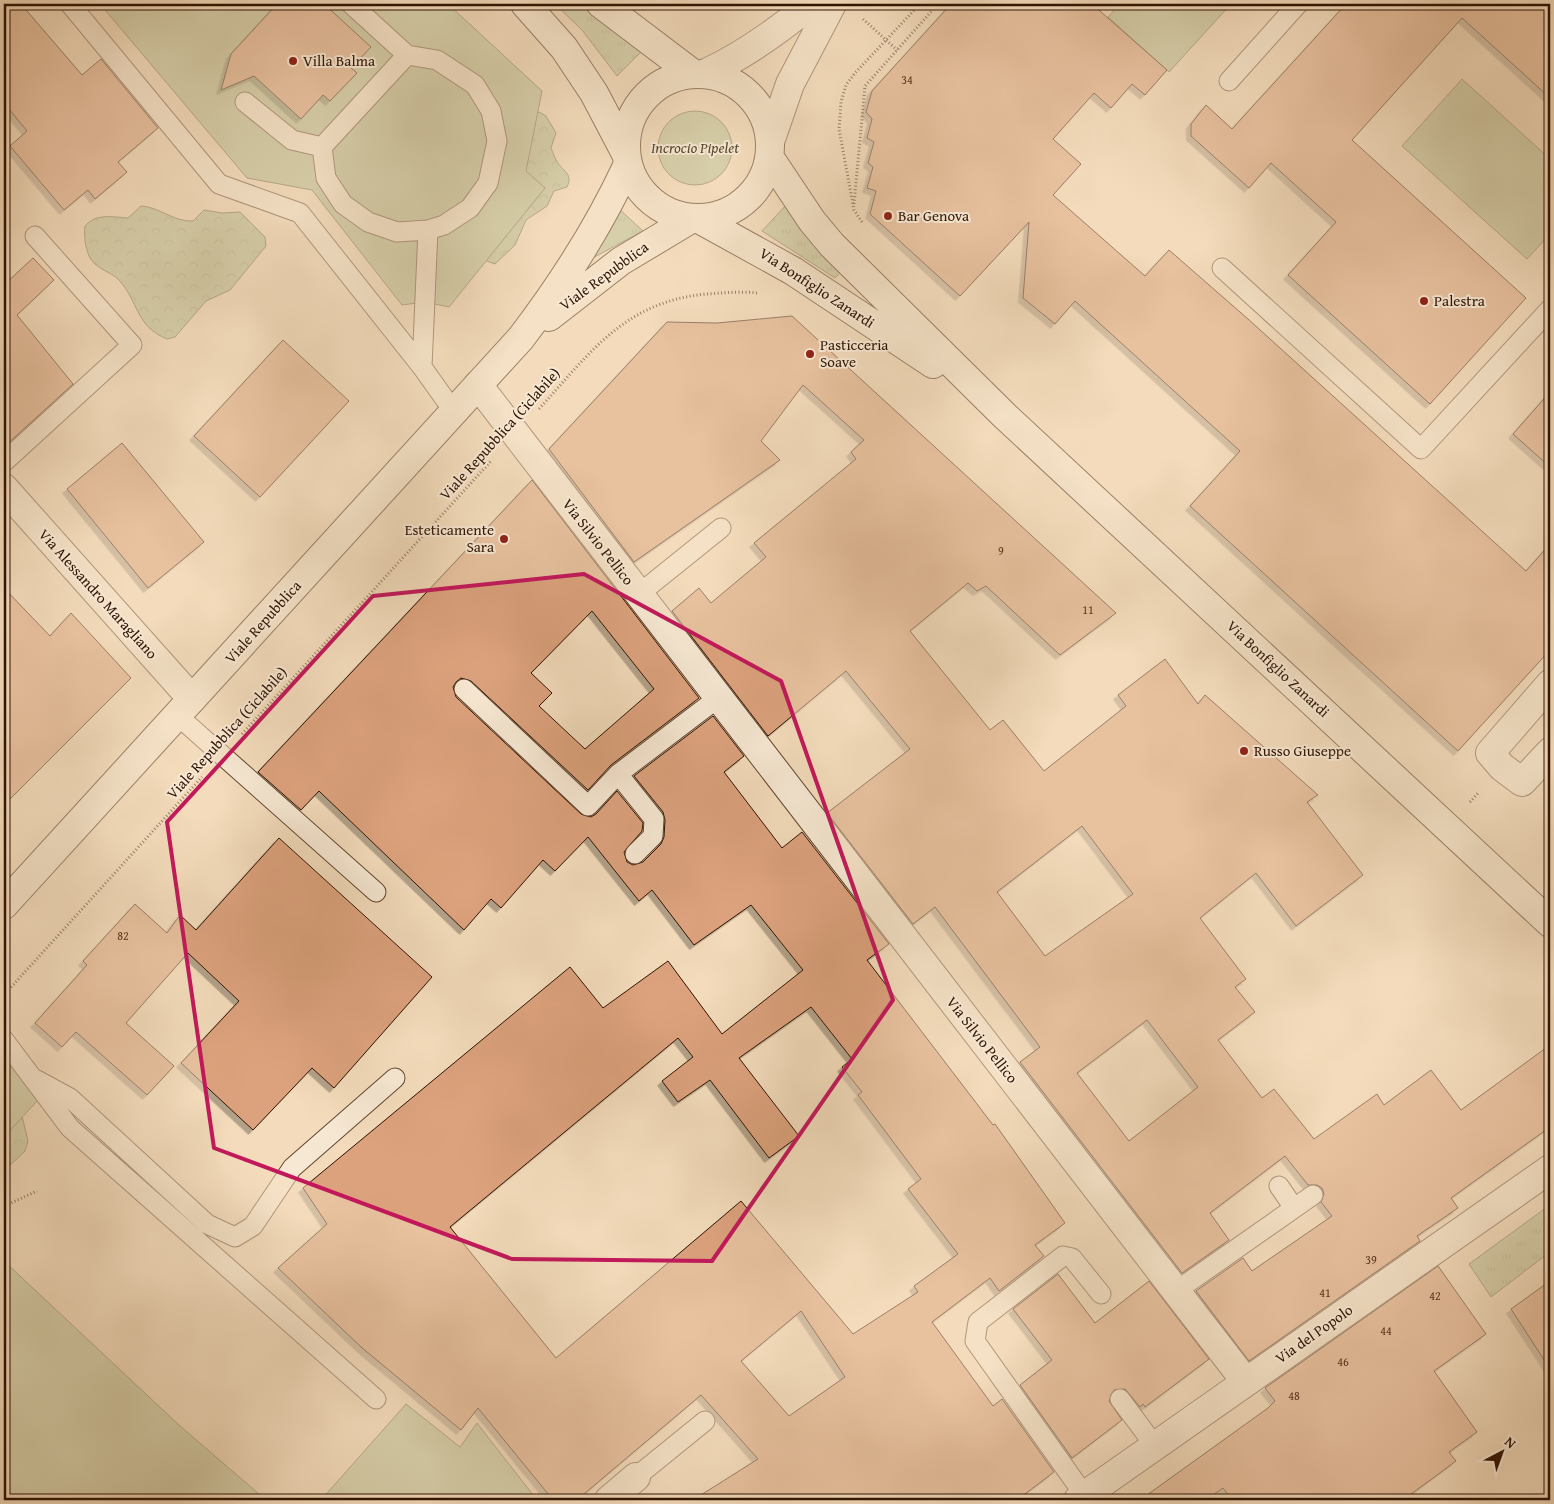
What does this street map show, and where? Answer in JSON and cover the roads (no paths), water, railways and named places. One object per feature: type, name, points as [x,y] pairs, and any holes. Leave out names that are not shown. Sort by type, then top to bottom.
[{"type":"main road","points":[[525,4],[564,48],[594,93],[627,158]]},
{"type":"main road","points":[[601,4],[699,73],[733,60],[762,42],[811,4]]},
{"type":"main road","points":[[770,148],[790,84],[832,4]]},
{"type":"main road","name":"Via Bonfiglio Zanardi","points":[[1005,416],[942,370],[793,271],[695,219],[670,214],[652,204],[638,188],[627,158],[627,129],[635,108],[650,91],[670,79],[699,73],[739,86],[754,100],[765,118],[770,148],[812,221],[832,245],[1005,416],[1550,923]]},
{"type":"main road","name":"Via Bonfiglio Zanardi","points":[[695,219],[724,214],[746,202],[761,182],[770,148]]},
{"type":"main road","name":"Viale Repubblica","points":[[4,905],[522,338],[564,281],[587,244],[610,204],[627,158]]},
{"type":"main road","name":"Viale Repubblica","points":[[522,338],[622,261],[695,219]]},
{"type":"main road","name":"Via Silvio Pellico","points":[[478,385],[1246,1382]]},
{"type":"main road","name":"Via Alessandro Maragliano","points":[[4,488],[184,707]]},
{"type":"main road","points":[[1550,684],[1490,753],[1502,767],[1522,782],[1550,752]]},
{"type":"main road","name":"Via del Popolo","points":[[1082,1498],[1550,1168]]},
{"type":"main road","points":[[609,1500],[636,1476]]},
{"type":"lane","points":[[70,4],[219,184],[300,213],[422,366],[454,412]]},
{"type":"lane","points":[[322,146],[326,178],[343,204],[368,222],[397,232],[428,230],[444,225],[470,208],[488,183],[497,141],[491,111],[475,85],[436,60],[407,55],[351,4]]},
{"type":"lane","points":[[1229,81],[1298,4]]},
{"type":"lane","points":[[322,146],[407,55]]},
{"type":"lane","points":[[245,102],[292,140],[322,146]]},
{"type":"lane","points":[[422,366],[428,230]]},
{"type":"lane","points":[[4,462],[132,345],[35,236]]},
{"type":"lane","points":[[1222,268],[1421,449],[1550,309]]},
{"type":"lane","points":[[639,594],[721,528]]},
{"type":"lane","points":[[464,689],[584,811],[618,774],[718,698]]},
{"type":"lane","points":[[184,707],[222,755],[376,892]]},
{"type":"lane","points":[[618,774],[654,819],[653,836],[635,854]]},
{"type":"lane","points":[[4,1040],[70,1128],[376,1398]]},
{"type":"lane","points":[[31,1077],[70,1098],[206,1224],[235,1237],[253,1226],[292,1168],[395,1078]]},
{"type":"lane","points":[[1279,1186],[1294,1208]]},
{"type":"lane","points":[[1176,1291],[1313,1195]]},
{"type":"lane","points":[[1082,1498],[975,1342],[978,1322],[1062,1256],[1072,1258],[1101,1294]]},
{"type":"lane","points":[[1120,1399],[1155,1446]]},
{"type":"lane","points":[[636,1476],[705,1421]]},
{"type":"place","name":"Villa Balma","points":[[293,61]]},
{"type":"place","name":"Bar Genova","points":[[888,216]]},
{"type":"place","name":"Palestra","points":[[1424,301]]},
{"type":"place","name":"Pasticceria Soave","points":[[810,354]]},
{"type":"place","name":"Esteticamente Sara","points":[[504,539]]},
{"type":"place","name":"Russo Giuseppe","points":[[1244,751]]},
{"type":"park label","name":"Incrocio Pipelet","points":[[695,148]]}]
